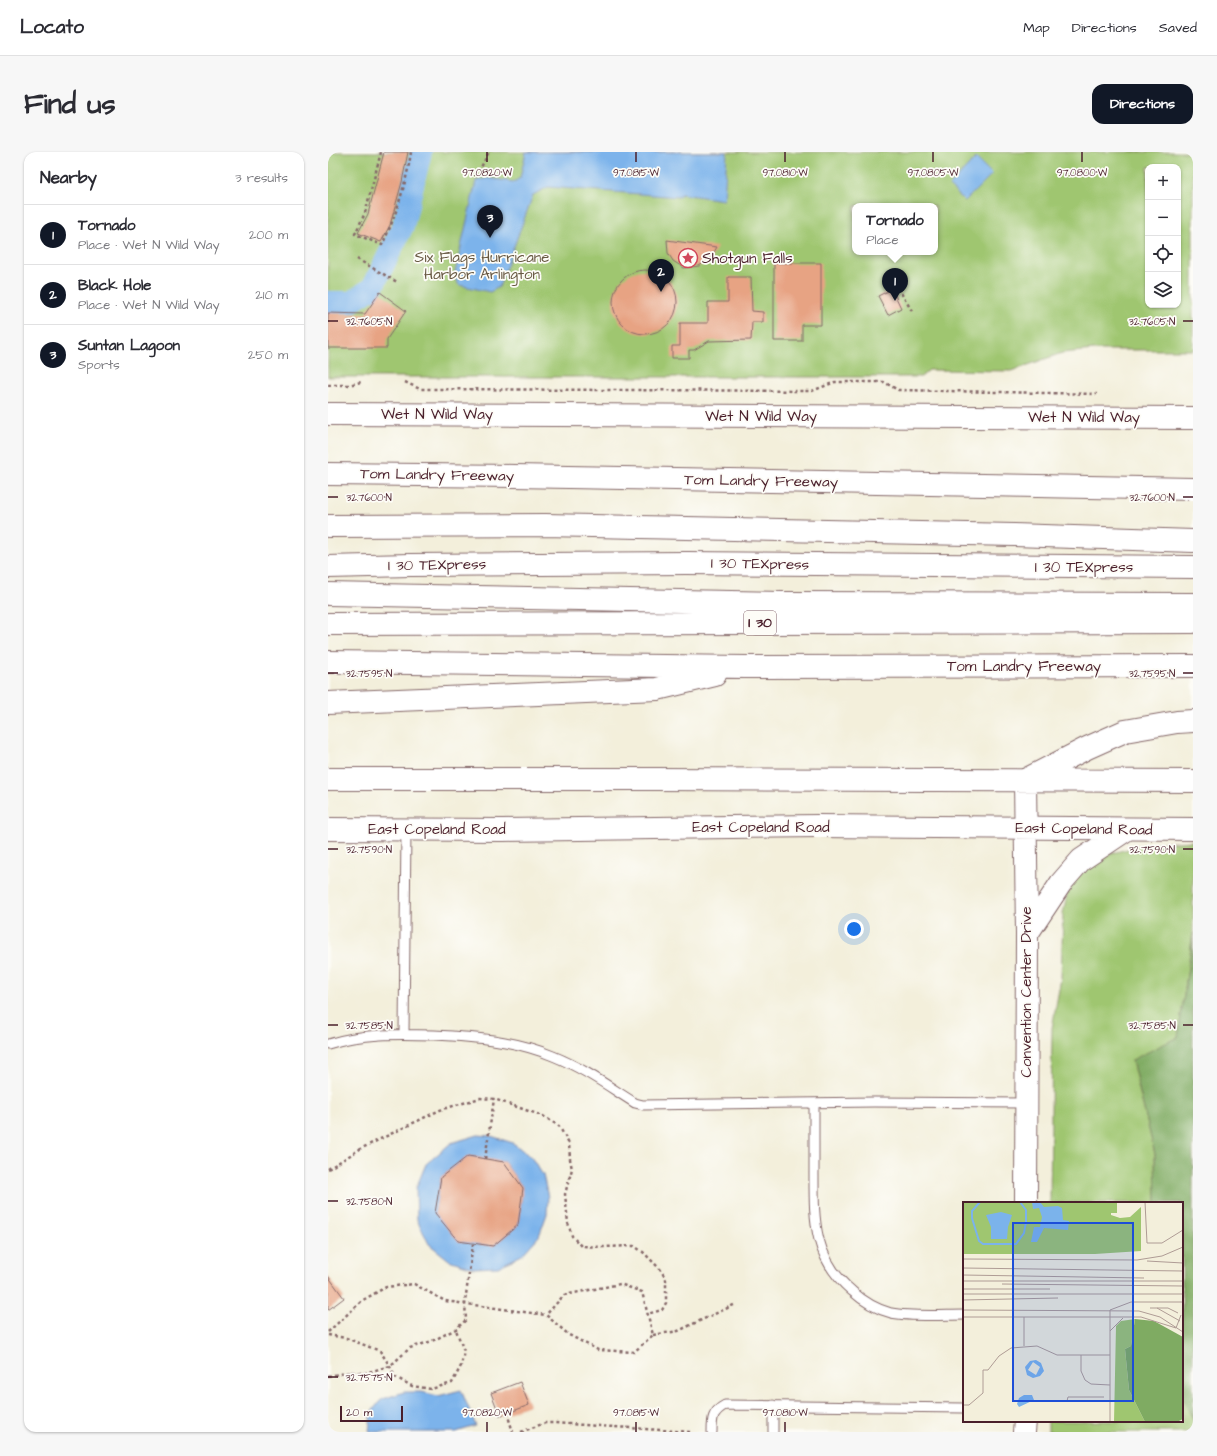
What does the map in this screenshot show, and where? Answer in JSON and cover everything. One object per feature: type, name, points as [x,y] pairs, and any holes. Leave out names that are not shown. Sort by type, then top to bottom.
[{"type":"main road","name":"Wet N Wild Way","points":[[328,414],[1193,418]]},
{"type":"main road","name":"Tom Landry Freeway","points":[[328,474],[515,476],[1193,489]]},
{"type":"main road","points":[[328,526],[553,526],[1014,535],[1193,541]]},
{"type":"main road","name":"I 30 TEXpress","points":[[328,567],[687,563],[1193,567]]},
{"type":"main road","points":[[328,594],[782,603],[1193,604]]},
{"type":"main road","name":"I 30","points":[[328,624],[1193,622]]},
{"type":"main road","name":"Tom Landry Freeway","points":[[328,662],[746,667],[1193,666]]},
{"type":"main road","points":[[328,703],[657,689],[746,667]]},
{"type":"main road","points":[[1025,780],[1087,748],[1125,731],[1193,721]]},
{"type":"main road","points":[[328,780],[1193,781]]},
{"type":"main road","name":"Convention Center Drive","points":[[1025,780],[1027,934],[1026,1202]]},
{"type":"main road","name":"East Copeland Road","points":[[328,829],[406,830],[818,826],[1126,830],[1193,829]]},
{"type":"main road","points":[[1027,934],[1061,883],[1081,860],[1126,830]]},
{"type":"lane","points":[[404,1034],[406,830]]},
{"type":"lane","points":[[328,1044],[340,1040],[372,1035],[404,1034],[469,1037],[524,1045],[583,1069],[635,1103],[643,1105],[1026,1103]]},
{"type":"lane","points":[[814,1103],[814,1218],[823,1254],[833,1272],[848,1288],[870,1305],[892,1313],[963,1315]]},
{"type":"lane","points":[[712,1432],[714,1415],[718,1409],[725,1405],[963,1408]]},
{"type":"lane","points":[[773,1405],[773,1432]]},
{"type":"path","points":[[381,152],[365,213],[355,234],[382,245],[392,225],[404,182],[410,152]]},
{"type":"path","points":[[476,177],[489,152]]},
{"type":"path","points":[[357,259],[397,282]]},
{"type":"path","points":[[893,291],[898,288],[912,311]]},
{"type":"path","points":[[328,386],[350,385],[361,382]]},
{"type":"path","points":[[405,382],[420,389],[812,391],[835,382],[884,382],[898,390],[1098,394]]},
{"type":"path","points":[[328,1169],[360,1149],[440,1110],[480,1098],[494,1099],[543,1116],[559,1126],[569,1144],[572,1168],[565,1194],[568,1223],[572,1236],[582,1246],[634,1246],[643,1252],[662,1270],[666,1280],[666,1303],[662,1310],[648,1314]]},
{"type":"path","points":[[485,1159],[494,1099]]},
{"type":"path","points":[[328,1376],[352,1372],[365,1373],[390,1366],[410,1348],[432,1341],[456,1329],[466,1320],[465,1302],[473,1244]]},
{"type":"path","points":[[328,1332],[363,1300],[386,1287],[414,1284],[445,1300],[546,1315],[569,1335],[598,1350],[634,1352],[652,1335],[678,1331],[736,1304]]},
{"type":"path","points":[[546,1315],[564,1295],[620,1284],[642,1292],[652,1335]]},
{"type":"path","points":[[328,1335],[346,1338],[380,1351],[395,1377],[412,1386],[431,1388],[452,1382],[461,1366],[464,1351],[456,1329]]},
{"type":"path","points":[[507,1413],[513,1432]]},
{"type":"path","points":[[522,1432],[545,1423],[554,1423],[691,1432]]},
{"type":"green space","name":"Six Flags Hurricane Harbor Arlington","points":[[328,152],[1193,152],[1193,350],[1094,350],[1062,353],[1011,371],[929,370],[921,377],[328,377]]},
{"type":"green space","points":[[1193,841],[1193,933],[1178,1037],[1132,1061],[1155,1154],[1156,1202],[1050,1202],[1052,1028],[1061,978],[1063,914],[1067,894],[1074,878],[1108,854],[1161,843]]},
{"type":"green space","points":[[1193,933],[1193,1419],[1183,1399],[1183,1202],[1156,1202],[1155,1154],[1132,1060],[1178,1037]]},
{"type":"green space","points":[[1183,1399],[1193,1419],[1193,1432],[1048,1432],[1048,1422],[1183,1422]]},
{"type":"water","points":[[526,152],[727,152],[724,200],[681,194],[679,197],[548,187],[533,195],[499,287],[490,292],[459,285],[454,277],[476,181],[488,178],[514,182],[520,178]]},
{"type":"water","points":[[976,158],[992,174],[965,201],[949,186]]},
{"type":"water","points":[[478,1135],[491,1136],[513,1143],[531,1157],[543,1175],[548,1197],[547,1214],[539,1236],[522,1255],[498,1267],[473,1268],[449,1260],[429,1244],[417,1220],[416,1188],[426,1164],[451,1143]],"holes":[[[468,1156],[504,1162],[523,1188],[518,1225],[493,1246],[458,1241],[435,1212],[441,1177]]]},
{"type":"water","points":[[461,1390],[476,1426],[456,1432],[369,1432],[371,1413],[383,1399],[404,1392],[422,1392],[438,1396]]},
{"type":"building","points":[[384,152],[408,152],[402,182],[390,225],[381,242],[358,233],[368,214]]},
{"type":"building","points":[[667,240],[717,247],[710,259],[699,266],[684,268],[673,261],[668,253]]},
{"type":"building","points":[[774,263],[821,263],[821,325],[802,325],[802,341],[774,341]]},
{"type":"building","points":[[639,270],[651,270],[668,279],[675,290],[677,302],[675,314],[668,325],[651,334],[639,334],[627,329],[618,320],[613,308],[613,296],[618,284],[627,275]]},
{"type":"building","points":[[728,277],[751,277],[752,311],[763,312],[763,322],[752,322],[751,340],[709,341],[694,350],[689,350],[689,358],[672,358],[672,346],[680,346],[680,323],[708,323],[708,302],[728,302]]},
{"type":"building","points":[[892,289],[901,308],[888,315],[878,296]]},
{"type":"building","points":[[380,292],[406,311],[387,339],[387,348],[328,348],[328,313],[365,314]]},
{"type":"building","points":[[468,1156],[504,1162],[523,1188],[518,1225],[493,1246],[458,1241],[435,1213],[441,1177]]},
{"type":"building","points":[[328,1276],[344,1298],[328,1310]]},
{"type":"building","points":[[520,1382],[529,1405],[500,1416],[491,1393]]},
{"type":"waterway","points":[[328,302],[351,302],[372,288],[403,226],[421,152]]},
{"type":"place","name":"Suntan Lagoon","points":[[490,238]]},
{"type":"place","name":"Shotgun Falls","points":[[688,258]]},
{"type":"place","name":"Black Hole","points":[[661,292]]},
{"type":"place","name":"Tornado","points":[[895,301]]}]
